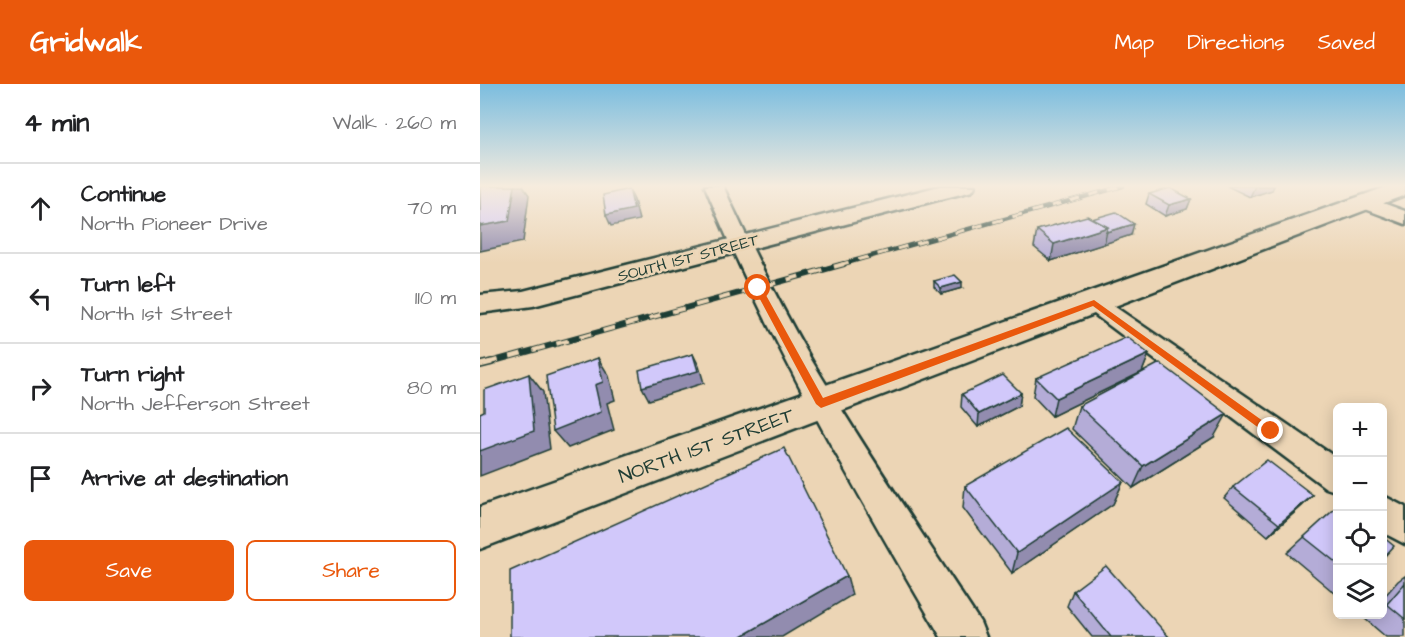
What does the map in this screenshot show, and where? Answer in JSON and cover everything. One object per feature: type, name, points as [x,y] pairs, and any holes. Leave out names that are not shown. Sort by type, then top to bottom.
[{"type":"main road","name":"SOUTH 1ST STREET","points":[[480,304],[523,300],[815,212]]},
{"type":"main road","name":"SOUTH 1ST STREET","points":[[480,294],[517,278],[843,212]]},
{"type":"main road","name":"NORTH 1ST STREET","points":[[480,528],[1342,212]]},
{"type":"street","points":[[725,212],[758,288],[821,404],[965,637]]},
{"type":"street","points":[[1389,212],[1405,218]]},
{"type":"street","points":[[1094,303],[1333,474]]},
{"type":"street","points":[[1387,514],[1405,527]]},
{"type":"building","points":[[480,212],[511,212],[509,221],[480,226]]},
{"type":"building","points":[[606,212],[621,212],[606,215]]},
{"type":"building","points":[[1116,212],[1134,224],[1106,232],[1108,227],[1092,219]]},
{"type":"building","points":[[1087,216],[1108,227],[1054,244],[1037,230]]},
{"type":"building","points":[[955,275],[962,282],[941,288],[934,281]]},
{"type":"building","points":[[1127,337],[1149,354],[1056,398],[1036,378]]},
{"type":"building","points":[[693,354],[698,371],[642,387],[639,370]]},
{"type":"building","points":[[598,358],[603,382],[595,385],[601,412],[553,431],[546,376]]},
{"type":"building","points":[[1160,363],[1227,414],[1143,466],[1079,406]]},
{"type":"building","points":[[529,374],[534,431],[480,451],[480,413],[484,411],[484,390]]},
{"type":"building","points":[[1003,375],[1021,393],[979,414],[962,394]]},
{"type":"building","points":[[1066,428],[1123,482],[1017,553],[965,486]]},
{"type":"building","points":[[784,448],[847,576],[742,637],[510,637],[510,571]]},
{"type":"building","points":[[1267,460],[1313,495],[1279,524],[1233,487]]},
{"type":"building","points":[[1333,511],[1333,560],[1304,537]]},
{"type":"building","points":[[1387,540],[1394,546],[1387,554]]},
{"type":"building","points":[[1106,566],[1169,637],[1111,637],[1073,591]]},
{"type":"building","points":[[1405,583],[1405,619],[1387,604]]},
{"type":"railway","points":[[839,265],[1030,212]]},
{"type":"railway","points":[[487,363],[844,264]]},
{"type":"railway","points":[[480,365],[492,362]]},
{"type":"route","points":[[758,288],[821,404],[1094,303],[1271,431]]}]
